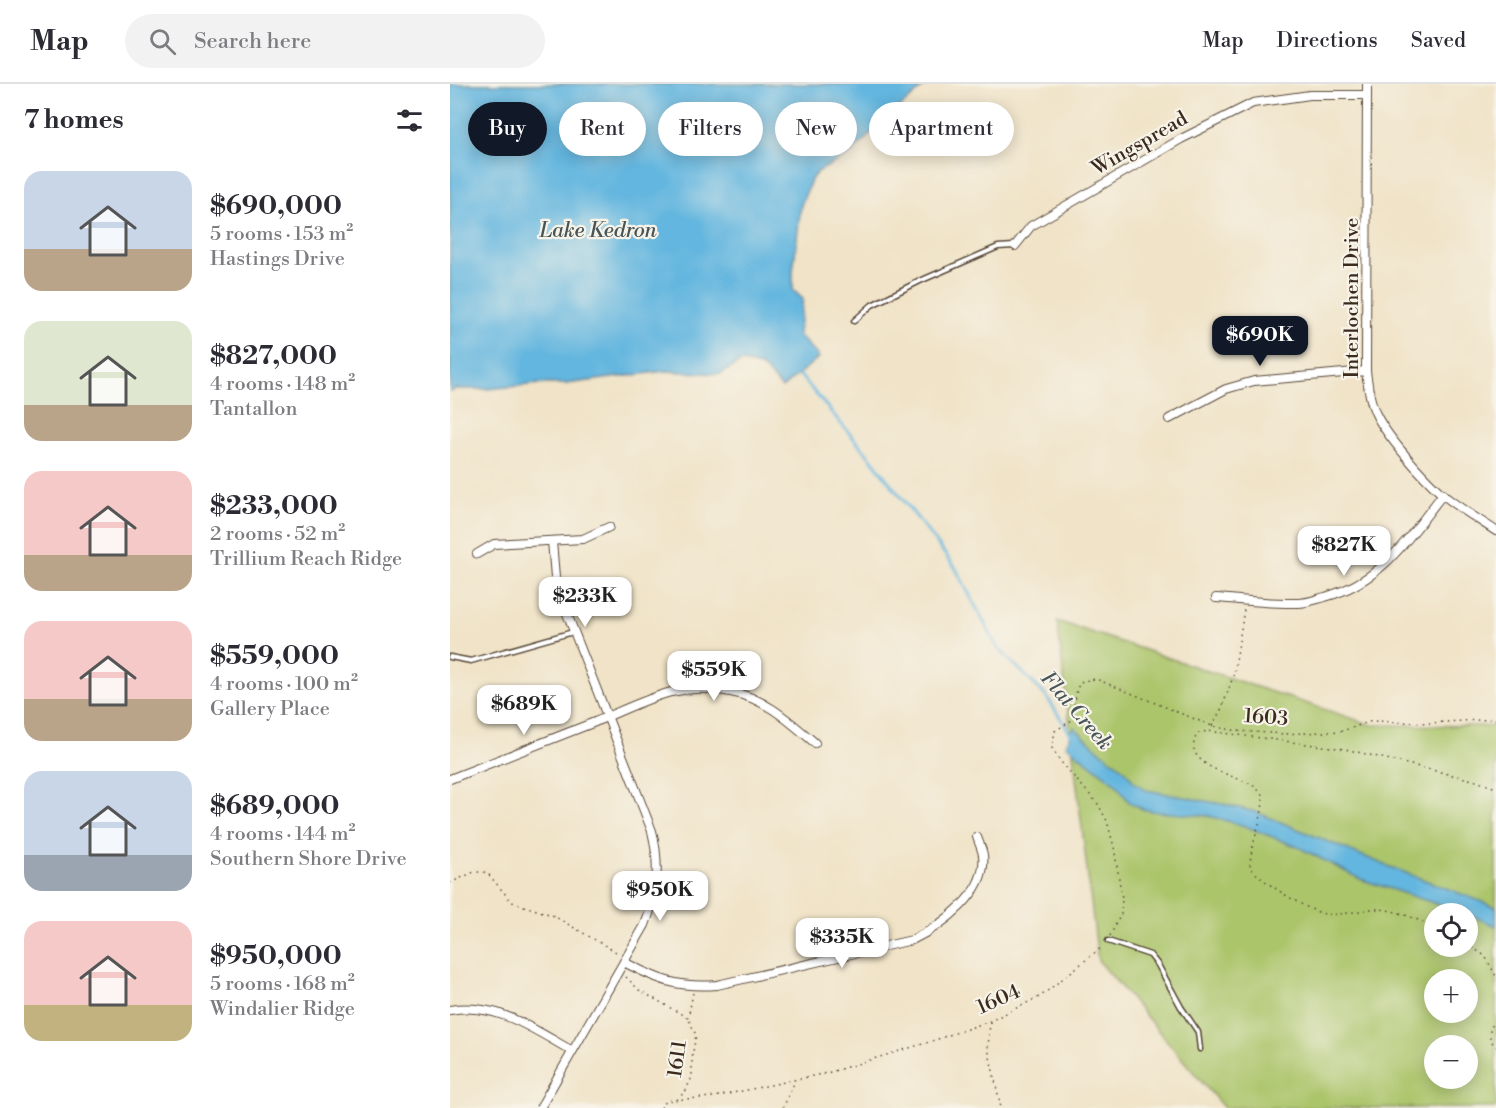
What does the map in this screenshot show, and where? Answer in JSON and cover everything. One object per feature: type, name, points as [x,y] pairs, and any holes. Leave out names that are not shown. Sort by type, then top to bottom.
[{"type":"street","name":"Interlochen Drive","points":[[1367,84],[1366,371],[1370,397],[1390,437],[1443,494],[1496,531]]},
{"type":"street","name":"Wingspread","points":[[1015,246],[1031,226],[1181,139],[1253,103],[1310,96],[1367,95]]},
{"type":"street","points":[[1169,419],[1226,389],[1243,384],[1366,371]]},
{"type":"street","points":[[1216,598],[1301,603],[1362,583],[1404,546],[1443,494]]},
{"type":"street","points":[[477,554],[494,544],[583,539],[609,527]]},
{"type":"street","points":[[540,1108],[626,960],[651,910],[656,892],[658,859],[649,822],[573,632],[555,577],[552,541]]},
{"type":"street","points":[[450,779],[671,693],[688,690],[716,690],[745,696],[781,713],[815,743]]},
{"type":"street","points":[[626,960],[662,980],[694,987],[717,985],[912,940],[929,932],[955,912],[975,887],[982,867],[982,855],[977,837]]},
{"type":"street","points":[[450,1010],[482,1010],[508,1016],[572,1051]]},
{"type":"lane","points":[[854,321],[872,304],[920,281],[999,247],[1015,246]]},
{"type":"lane","points":[[450,657],[471,662],[573,632]]},
{"type":"lane","points":[[1108,941],[1150,955],[1198,1032],[1200,1049]]},
{"type":"path","points":[[1212,726],[1222,708],[1234,674],[1245,600]]},
{"type":"path","name":"1603","points":[[1055,731],[1072,720],[1077,688],[1082,681],[1096,679],[1212,726],[1238,731],[1285,734],[1342,731],[1372,721],[1429,723],[1496,719]]},
{"type":"path","name":"1604","points":[[661,1108],[664,1103],[676,1100],[714,1097],[852,1066],[990,1021],[1041,996],[1093,956],[1108,941],[1121,914],[1121,890],[1114,847],[1107,821],[1098,804],[1061,762],[1052,748],[1055,731]]},
{"type":"path","points":[[1424,924],[1398,912],[1375,909],[1323,914],[1312,910],[1262,880],[1250,867],[1250,857],[1263,811],[1263,795],[1254,786],[1202,762],[1193,751],[1192,741],[1198,733],[1208,731],[1345,749],[1462,777],[1496,788]]},
{"type":"path","points":[[450,883],[474,872],[484,872],[512,902],[552,915],[626,960]]},
{"type":"path","points":[[1478,951],[1485,956],[1496,976]]},
{"type":"path","name":"1611","points":[[618,973],[626,977],[639,990],[688,1018],[696,1035],[692,1057],[692,1077],[685,1092],[676,1100]]},
{"type":"path","name":"1611","points":[[688,1018],[694,987]]},
{"type":"path","points":[[1496,1020],[1489,1032],[1490,1040],[1496,1047]]},
{"type":"path","points":[[990,1021],[988,1048],[1000,1108]]},
{"type":"path","points":[[783,1108],[795,1080]]},
{"type":"green space","name":"Flat Creek","points":[[1057,621],[1372,725],[1496,726],[1496,1108],[1224,1108],[1098,960]]},
{"type":"water","name":"Lake Kedron","points":[[450,84],[927,84],[906,102],[869,102],[869,135],[857,148],[857,102],[775,102],[775,156],[846,156],[819,171],[812,178],[801,205],[793,271],[793,290],[803,299],[798,335],[819,357],[782,388],[761,366],[741,362],[721,374],[665,371],[566,384],[456,389],[450,392]]},
{"type":"water","points":[[1074,727],[1125,770],[1134,782],[1146,790],[1256,812],[1385,865],[1496,907],[1496,926],[1478,919],[1478,903],[1433,903],[1360,879],[1300,848],[1245,826],[1209,816],[1142,809],[1129,802],[1116,784],[1066,745]]},
{"type":"waterway","name":"Flat Creek","points":[[798,373],[873,461],[955,567],[997,647],[1046,696],[1073,737]]}]
